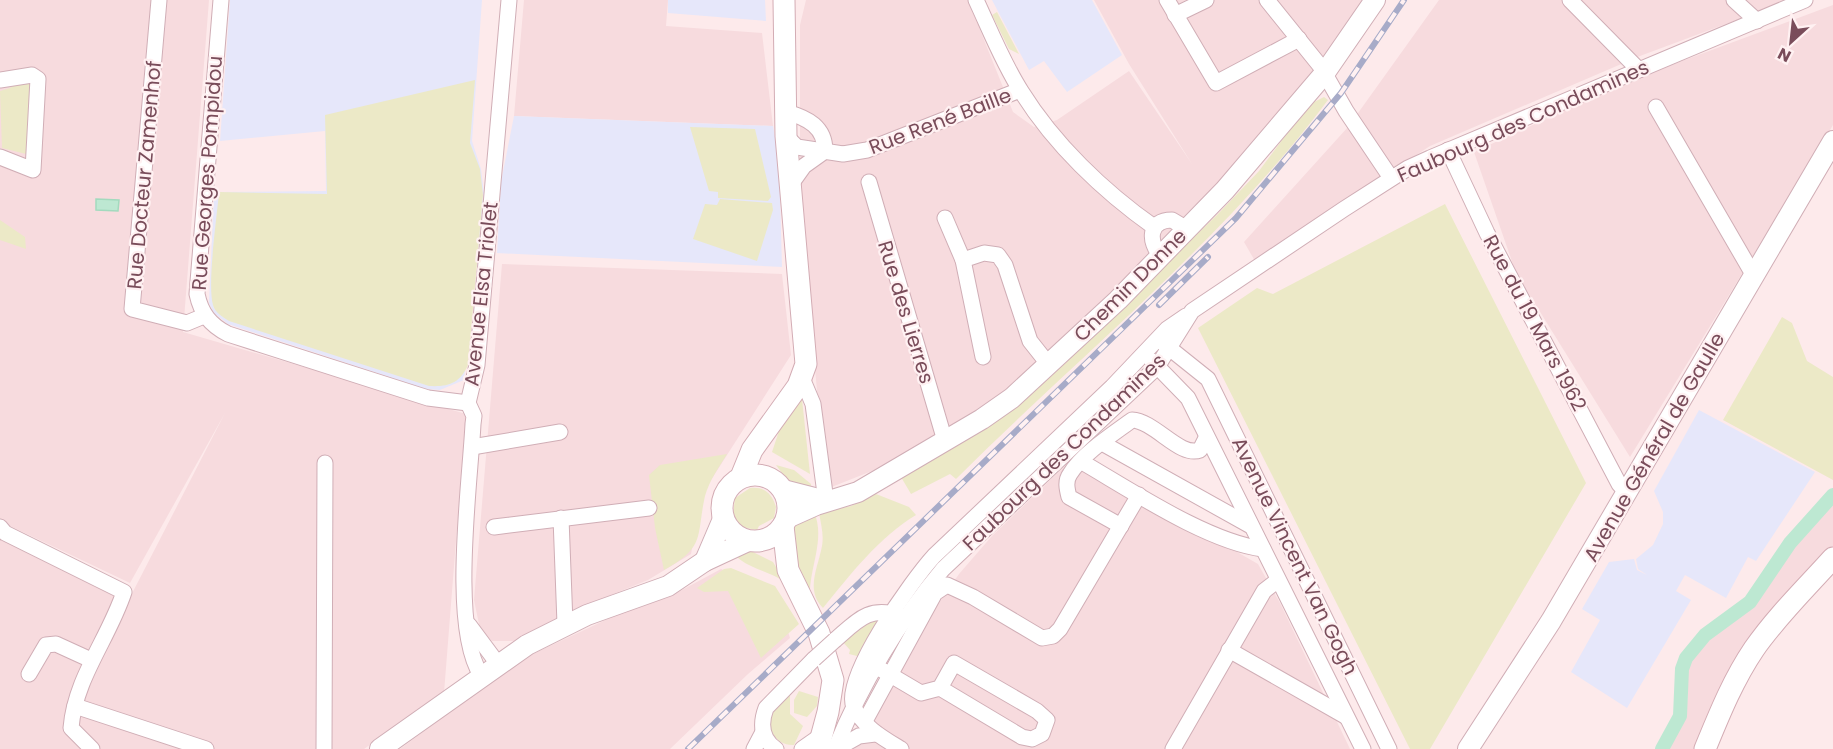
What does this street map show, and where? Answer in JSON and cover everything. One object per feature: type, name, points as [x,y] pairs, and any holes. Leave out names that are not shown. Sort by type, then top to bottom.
[{"type":"main road","points":[[783,0],[792,114]]},
{"type":"main road","points":[[794,0],[792,188],[806,357],[802,378],[752,450],[741,477],[724,494],[723,519],[730,530],[774,556],[788,570],[819,633],[830,667],[828,745]]},
{"type":"main road","points":[[775,420],[766,449],[778,485],[788,504],[785,522],[788,570]]},
{"type":"main road","points":[[741,477],[754,474],[778,485]]},
{"type":"main road","points":[[750,541],[767,539],[785,522]]},
{"type":"main road","points":[[1705,749],[1737,677],[1754,650],[1776,621],[1833,558]]},
{"type":"street","name":"Rue Docteur Zamenhof","points":[[159,0],[132,309],[187,323],[204,316]]},
{"type":"street","name":"Rue Georges Pompidou","points":[[221,0],[197,294],[204,316],[215,328],[228,334],[428,398],[468,403]]},
{"type":"street","name":"Avenue Elsa Triolet","points":[[481,675],[473,658],[464,596],[474,416],[468,403],[477,365],[508,0]]},
{"type":"street","points":[[976,0],[1020,90],[1051,132],[1114,196],[1154,227]]},
{"type":"street","points":[[1167,0],[1215,83],[1299,39]]},
{"type":"street","points":[[1175,15],[1206,0]]},
{"type":"street","points":[[1267,0],[1324,74],[1392,178]]},
{"type":"street","name":"Chemin Donne","points":[[785,522],[826,501],[858,492],[945,441],[997,409],[1049,364],[1161,256],[1256,156],[1324,74],[1375,0]]},
{"type":"street","points":[[1570,0],[1639,70]]},
{"type":"street","points":[[1734,0],[1757,21]]},
{"type":"street","name":"Faubourg des Condamines","points":[[828,745],[854,706],[883,670],[899,615],[943,568],[1157,367],[1171,348],[1192,311],[1392,178],[1448,150],[1805,0]]},
{"type":"street","points":[[0,80],[32,75],[38,79],[33,170],[0,157]]},
{"type":"street","name":"Rue René Baille","points":[[791,142],[843,154],[867,150],[1020,90]]},
{"type":"street","points":[[1656,107],[1754,276]]},
{"type":"street","points":[[792,114],[821,130],[825,139],[825,151],[804,166],[792,188]]},
{"type":"street","name":"Avenue Général de Gaulle","points":[[1468,749],[1545,630],[1833,141]]},
{"type":"street","name":"Rue du 19 Mars 1962","points":[[1448,150],[1487,233],[1619,484],[1627,493]]},
{"type":"street","name":"Rue des Lierres","points":[[869,182],[945,441]]},
{"type":"street","points":[[945,218],[963,260],[983,357]]},
{"type":"street","points":[[1161,256],[1152,245],[1151,235],[1154,227],[1159,223],[1172,220],[1187,229]]},
{"type":"street","points":[[963,260],[984,253],[998,255],[1020,305],[1030,341],[1049,364]]},
{"type":"street","points":[[901,749],[875,734],[854,706],[852,693],[856,675],[871,650],[899,615],[910,584],[934,556],[1153,345],[1192,311]]},
{"type":"street","name":"Avenue Vincent Van Gogh","points":[[1153,345],[1165,344],[1208,379],[1389,749]]},
{"type":"street","points":[[1153,345],[1150,355],[1157,367]]},
{"type":"street","name":"Avenue Vincent Van Gogh","points":[[1157,367],[1181,389],[1263,549],[1345,716],[1357,746]]},
{"type":"street","points":[[1181,389],[1181,376],[1193,369]]},
{"type":"street","points":[[778,485],[826,501],[813,404],[802,378]]},
{"type":"street","points":[[1120,526],[1069,497],[1066,485],[1069,474],[1102,443],[1132,420],[1150,426],[1186,451],[1194,453],[1200,450],[1206,438]]},
{"type":"street","points":[[472,447],[560,432]]},
{"type":"street","points":[[1102,443],[1249,525]]},
{"type":"street","points":[[1082,462],[1139,495],[1239,546],[1263,549]]},
{"type":"street","points":[[324,749],[325,463]]},
{"type":"street","points":[[865,721],[883,670],[935,593],[947,585],[966,593],[1042,638],[1053,636],[1060,629],[1139,495]]},
{"type":"street","points":[[494,527],[649,508]]},
{"type":"street","points":[[561,518],[565,624]]},
{"type":"street","points":[[705,561],[723,519]]},
{"type":"street","points":[[0,527],[5,533],[124,592],[91,660],[75,706],[71,728],[92,749]]},
{"type":"street","points":[[380,749],[498,663],[565,624],[668,586],[705,561],[750,541]]},
{"type":"street","points":[[1173,749],[1264,591],[1278,580]]},
{"type":"street","points":[[754,749],[763,732],[763,717],[766,708],[814,659],[869,613],[881,610],[899,615]]},
{"type":"street","points":[[467,622],[498,663]]},
{"type":"street","points":[[29,674],[46,645],[56,644],[91,660]]},
{"type":"street","points":[[871,650],[883,670],[921,693],[940,688],[1022,737],[1032,739],[1042,734],[1047,720],[1037,711],[954,663],[940,688]]},
{"type":"street","points":[[1229,650],[1345,716]]},
{"type":"street","points":[[75,706],[207,749]]},
{"type":"street","points":[[763,732],[776,749]]},
{"type":"street","points":[[802,749],[875,734]]},
{"type":"shaded area","points":[[0,0],[209,0],[183,332],[466,414],[444,693],[364,749],[0,749]],"holes":[[[225,413],[106,644],[119,595],[4,536],[8,525],[130,583]]]},
{"type":"shaded area","points":[[230,0],[482,0],[472,141],[481,169],[484,193],[464,380],[440,390],[426,389],[228,324],[214,313],[209,303],[214,192],[326,191],[325,131],[220,141]]},
{"type":"shaded area","points":[[524,0],[668,0],[666,26],[762,33],[773,126],[514,116]]},
{"type":"shaded area","points":[[668,0],[765,0],[766,21],[668,13]]},
{"type":"shaded area","points":[[806,0],[968,0],[1013,112],[1034,127],[1057,120],[1129,71],[1192,164],[1129,64],[1094,0],[1366,0],[1326,56],[1212,194],[1142,267],[985,410],[877,469],[829,488],[823,455],[800,207],[800,25]]},
{"type":"shaded area","points":[[992,0],[1092,0],[1122,55],[1067,92],[1044,61],[1029,70]]},
{"type":"shaded area","points":[[1439,0],[1790,0],[1640,56],[1430,146],[1255,261],[1244,242],[1348,127]]},
{"type":"shaded area","points":[[1833,5],[1833,125],[1630,457],[1516,273],[1474,152],[1628,81]]},
{"type":"shaded area","points":[[997,12],[1019,54],[1009,49],[992,15]]},
{"type":"shaded area","points":[[19,79],[27,80],[31,86],[27,138],[30,143],[26,154],[2,148],[0,91],[10,88]]},
{"type":"shaded area","points":[[475,80],[470,143],[480,169],[483,195],[468,365],[457,380],[448,385],[429,386],[229,321],[217,313],[211,295],[211,282],[219,192],[327,194],[325,115]]},
{"type":"shaded area","points":[[1324,97],[1328,100],[1287,152],[1243,202],[1149,296],[956,479],[950,474],[911,494],[901,477],[997,420],[1033,391],[1217,215],[1259,171],[1308,105]]},
{"type":"shaded area","points":[[514,116],[773,126],[779,159],[782,267],[497,253],[501,182]]},
{"type":"shaded area","points":[[690,127],[755,129],[771,197],[768,201],[718,198],[718,192],[709,191]]},
{"type":"shaded area","points":[[96,199],[119,200],[118,211],[96,210]]},
{"type":"shaded area","points":[[720,199],[772,203],[773,210],[757,261],[693,239],[705,204],[717,205]]},
{"type":"shaded area","points":[[1445,204],[1586,483],[1430,749],[1410,749],[1198,328],[1257,288],[1273,294]]},
{"type":"shaded area","points":[[0,220],[25,237],[26,249],[0,240]]},
{"type":"shaded area","points":[[502,264],[782,274],[791,355],[702,494],[691,554],[648,580],[574,610],[515,641],[492,641],[480,629],[474,600]]},
{"type":"shaded area","points":[[1782,317],[1792,323],[1807,361],[1833,377],[1833,480],[1723,420]]},
{"type":"shaded area","points":[[802,399],[810,474],[772,452],[781,425]]},
{"type":"shaded area","points":[[1699,410],[1815,472],[1756,561],[1748,557],[1726,598],[1685,575],[1676,591],[1691,600],[1627,708],[1571,672],[1600,620],[1582,609],[1609,562],[1634,559],[1637,570],[1647,575],[1638,569],[1636,559],[1653,545],[1663,524],[1663,512],[1654,491]]},
{"type":"shaded area","points":[[727,454],[707,490],[697,540],[687,554],[664,570],[655,528],[649,475],[660,465]]},
{"type":"shaded area","points":[[1068,463],[1094,470],[1258,564],[1280,603],[1350,749],[854,749],[870,702],[959,574],[992,536]]},
{"type":"shaded area","points":[[776,465],[794,470],[811,484],[811,492],[790,484]]},
{"type":"shaded area","points":[[750,488],[759,488],[767,492],[776,507],[774,518],[759,526],[757,530],[741,527],[733,514],[735,498]]},
{"type":"shaded area","points":[[876,494],[909,507],[916,515],[877,545],[823,608],[815,594],[814,586],[823,542],[819,513],[851,506]]},
{"type":"shaded area","points":[[1833,497],[1833,546],[1763,624],[1717,694],[1695,749],[1665,749],[1686,714],[1688,692],[1684,671],[1691,654],[1700,643],[1736,617],[1765,588],[1789,547]]},
{"type":"shaded area","points":[[814,512],[818,543],[810,596],[794,562],[790,543],[794,526]]},
{"type":"shaded area","points":[[751,551],[773,562],[785,582],[747,564],[736,556]]},
{"type":"shaded area","points":[[731,568],[775,586],[799,624],[761,658],[728,591],[704,592],[697,588],[724,569]]},
{"type":"shaded area","points":[[721,569],[777,596],[790,638],[748,674],[670,749],[400,749],[520,660],[629,609],[669,597]]},
{"type":"shaded area","points":[[873,620],[877,621],[880,627],[861,657],[849,654],[850,650],[843,642]]},
{"type":"shaded area","points":[[799,691],[818,697],[817,706],[807,717],[794,713],[794,700]]},
{"type":"shaded area","points":[[790,694],[790,714],[803,726],[794,745],[777,739],[770,723],[773,709]]},
{"type":"waterway","points":[[1662,749],[1680,716],[1682,669],[1686,658],[1705,635],[1750,602],[1790,543],[1833,495]]},
{"type":"railway","points":[[688,749],[1236,218],[1341,93],[1404,0]]},
{"type":"railway","points":[[1159,305],[1208,257]]}]
